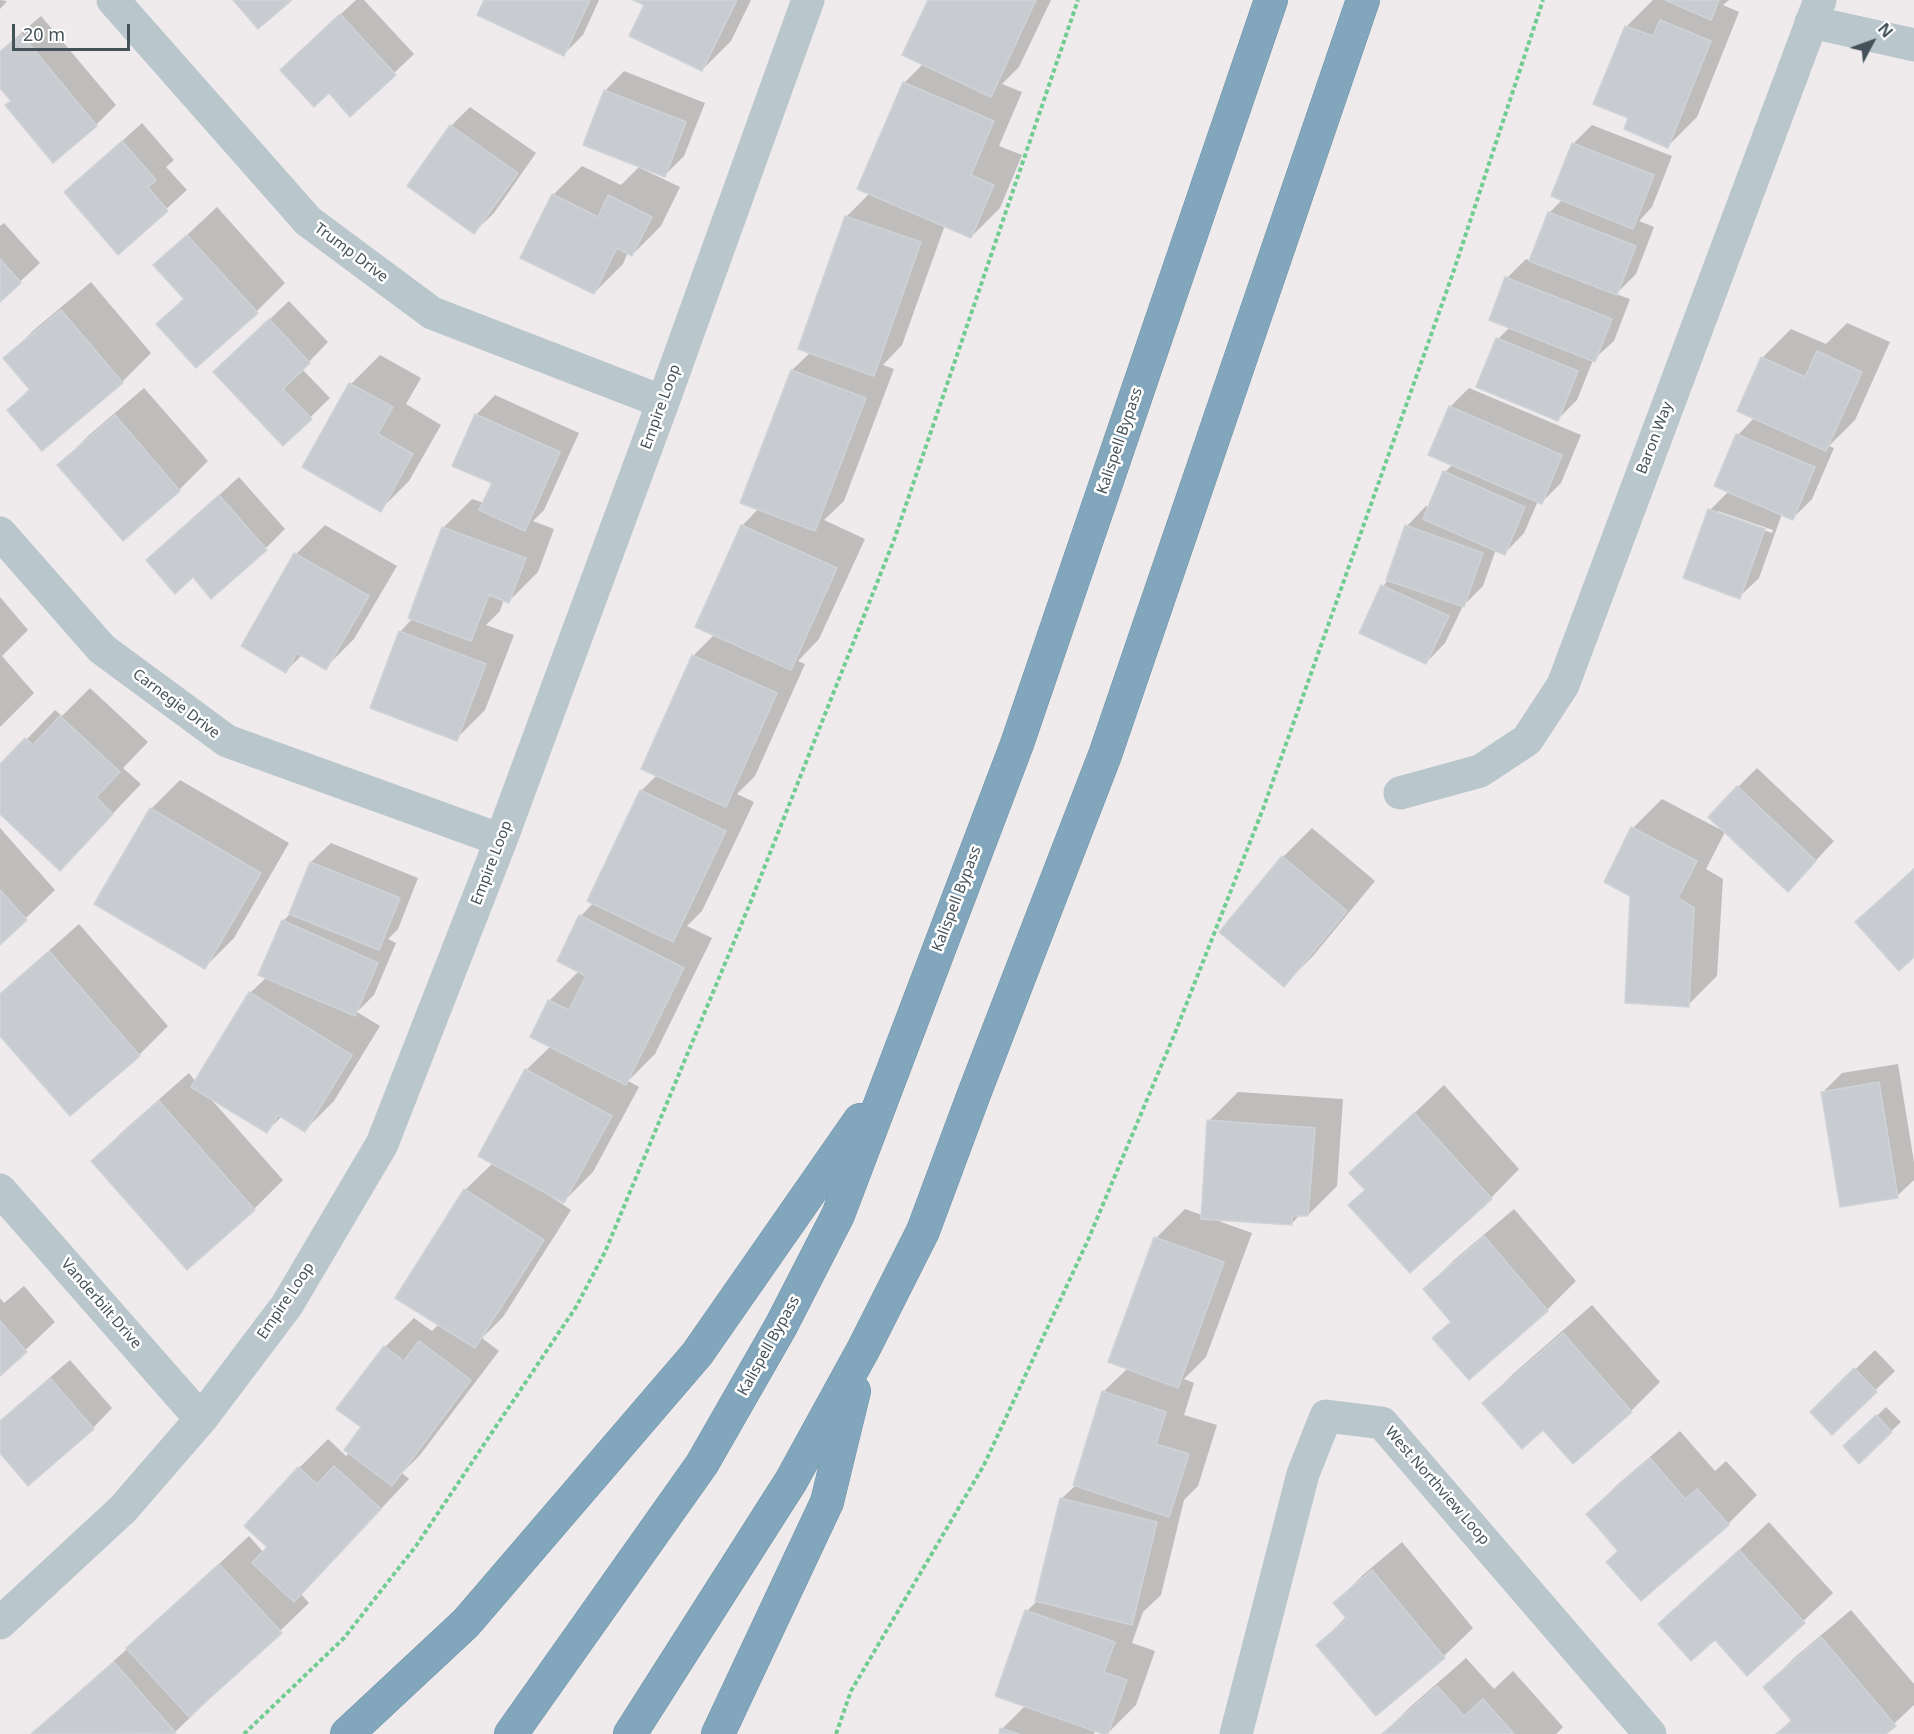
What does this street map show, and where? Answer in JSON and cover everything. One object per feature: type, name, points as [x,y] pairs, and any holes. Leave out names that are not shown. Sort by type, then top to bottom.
[{"type":"highway","name":"Kalispell Bypass","points":[[511,1734],[696,1474],[781,1326],[838,1215],[1017,744],[1271,0]]},
{"type":"highway","points":[[630,1734],[791,1481],[864,1348],[923,1232],[1105,755],[1363,0]]},
{"type":"highway","points":[[347,1734],[466,1623],[697,1354],[887,1082]]},
{"type":"highway","points":[[718,1734],[827,1502],[864,1348]]},
{"type":"street","name":"Trump Drive","points":[[113,0],[308,221],[432,313],[663,402]]},
{"type":"street","name":"Empire Loop","points":[[0,1623],[123,1509],[201,1419],[287,1305],[382,1144],[501,840],[663,402],[808,0]]},
{"type":"street","points":[[1816,11],[1914,45]]},
{"type":"street","name":"Baron Way","points":[[1400,793],[1480,771],[1527,740],[1563,685],[1816,11]]},
{"type":"street","name":"Carnegie Drive","points":[[0,533],[102,649],[227,741],[501,840]]},
{"type":"street","name":"Vanderbilt Drive","points":[[0,1190],[201,1419]]},
{"type":"street","name":"West Northview Loop","points":[[1236,1734],[1303,1473],[1326,1416],[1382,1423],[1650,1734]]},
{"type":"path","points":[[244,1734],[344,1638],[416,1546],[576,1307],[605,1252],[751,901],[894,540],[1078,0]]},
{"type":"path","points":[[836,1734],[851,1691],[984,1465],[1088,1240],[1175,1033],[1263,808],[1339,596],[1453,273],[1543,0]]},
{"type":"building","points":[[233,0],[292,0],[258,29]]},
{"type":"building","points":[[484,0],[590,0],[564,56],[477,15]]},
{"type":"building","points":[[633,0],[737,0],[702,71],[629,36],[644,5]]},
{"type":"building","points":[[928,0],[1036,0],[991,97],[902,55]]},
{"type":"building","points":[[1665,0],[1719,0],[1711,20]]},
{"type":"building","points":[[340,14],[396,75],[350,117],[329,93],[314,107],[280,70]]},
{"type":"building","points":[[1660,20],[1711,41],[1668,148],[1624,129],[1628,118],[1593,104],[1625,26],[1653,36]]},
{"type":"building","points":[[21,34],[97,126],[53,163],[5,105],[11,101],[0,88],[0,52]]},
{"type":"building","points":[[903,82],[994,121],[971,175],[994,185],[971,238],[857,189]]},
{"type":"building","points":[[604,90],[686,122],[665,177],[583,145]]},
{"type":"building","points":[[450,125],[518,173],[474,234],[407,186]]},
{"type":"building","points":[[122,141],[156,180],[148,187],[168,211],[118,255],[64,192]]},
{"type":"building","points":[[1572,143],[1654,175],[1633,229],[1551,196]]},
{"type":"building","points":[[552,194],[598,217],[608,195],[652,217],[632,256],[617,248],[594,294],[520,258]]},
{"type":"building","points":[[1548,212],[1636,246],[1617,295],[1529,261]]},
{"type":"building","points":[[845,216],[921,242],[874,376],[798,349]]},
{"type":"building","points":[[187,235],[258,313],[196,368],[156,324],[184,299],[153,265]]},
{"type":"building","points":[[0,259],[21,283],[0,302]]},
{"type":"building","points":[[1505,277],[1612,319],[1595,362],[1489,320]]},
{"type":"building","points":[[61,310],[123,383],[42,451],[7,410],[30,390],[3,358]]},
{"type":"building","points":[[269,319],[310,363],[283,389],[312,419],[283,446],[213,372]]},
{"type":"building","points":[[1496,338],[1578,371],[1558,421],[1476,387]]},
{"type":"building","points":[[1817,351],[1862,372],[1826,451],[1737,411],[1761,357],[1805,377]]},
{"type":"building","points":[[791,370],[866,398],[815,531],[740,503]]},
{"type":"building","points":[[349,383],[393,407],[378,434],[413,454],[381,512],[302,467]]},
{"type":"building","points":[[1449,406],[1562,455],[1542,504],[1428,455]]},
{"type":"building","points":[[475,414],[560,452],[525,531],[479,510],[492,483],[452,466]]},
{"type":"building","points":[[115,415],[180,491],[123,541],[57,465]]},
{"type":"building","points":[[1736,434],[1815,467],[1793,520],[1714,486]]},
{"type":"building","points":[[1443,471],[1525,507],[1505,555],[1423,519]]},
{"type":"building","points":[[219,495],[267,550],[211,599],[193,577],[175,594],[146,560]]},
{"type":"building","points":[[1708,509],[1765,529],[1740,599],[1683,578]]},
{"type":"building","points":[[741,525],[837,568],[791,670],[695,627]]},
{"type":"building","points":[[1405,525],[1483,553],[1464,607],[1386,580]]},
{"type":"building","points":[[442,527],[526,558],[509,603],[489,595],[471,641],[408,618]]},
{"type":"building","points":[[294,553],[369,596],[326,670],[297,653],[286,673],[241,646]]},
{"type":"building","points":[[1381,585],[1449,616],[1426,664],[1359,633]]},
{"type":"building","points":[[399,631],[486,664],[457,741],[370,708]]},
{"type":"building","points":[[692,655],[777,693],[726,807],[641,769]]},
{"type":"building","points":[[60,716],[120,772],[96,797],[113,814],[60,871],[0,814],[0,764],[25,738],[33,745]]},
{"type":"building","points":[[1737,786],[1816,861],[1788,892],[1708,817]]},
{"type":"building","points":[[640,790],[726,831],[673,942],[587,901]]},
{"type":"building","points":[[150,808],[261,873],[205,969],[94,904]]},
{"type":"building","points":[[1631,827],[1697,861],[1678,898],[1694,908],[1689,1007],[1625,1003],[1630,896],[1604,882]]},
{"type":"building","points":[[1282,856],[1347,911],[1284,987],[1219,932]]},
{"type":"building","points":[[310,862],[400,898],[379,950],[289,914]]},
{"type":"building","points":[[1914,869],[1914,957],[1899,971],[1855,922]]},
{"type":"building","points":[[0,890],[27,920],[0,945]]},
{"type":"building","points":[[579,915],[684,968],[626,1085],[530,1037],[548,1000],[569,1010],[586,976],[557,961]]},
{"type":"building","points":[[282,920],[378,963],[355,1016],[258,975]]},
{"type":"building","points":[[49,951],[140,1056],[70,1116],[0,1036],[0,994]]},
{"type":"building","points":[[249,992],[352,1055],[305,1132],[278,1115],[267,1133],[191,1087]]},
{"type":"building","points":[[525,1069],[612,1116],[564,1203],[478,1156]]},
{"type":"building","points":[[1879,1082],[1898,1198],[1840,1207],[1821,1092]]},
{"type":"building","points":[[159,1101],[255,1210],[187,1270],[91,1161]]},
{"type":"building","points":[[1414,1113],[1492,1199],[1410,1273],[1348,1205],[1365,1190],[1349,1173]]},
{"type":"building","points":[[1207,1120],[1315,1128],[1308,1216],[1292,1216],[1292,1225],[1201,1219]]},
{"type":"building","points":[[464,1189],[544,1240],[475,1348],[395,1298]]},
{"type":"building","points":[[1484,1236],[1548,1311],[1469,1380],[1432,1338],[1451,1322],[1423,1289]]},
{"type":"building","points":[[1154,1237],[1224,1262],[1178,1388],[1108,1362]]},
{"type":"building","points":[[0,1321],[27,1352],[0,1376]]},
{"type":"building","points":[[1563,1333],[1632,1412],[1573,1464],[1543,1430],[1522,1449],[1482,1403]]},
{"type":"building","points":[[419,1341],[471,1380],[392,1486],[344,1450],[361,1427],[336,1409],[384,1346],[404,1361]]},
{"type":"building","points":[[1854,1368],[1877,1392],[1832,1435],[1810,1412]]},
{"type":"building","points":[[50,1378],[94,1429],[28,1486],[0,1453],[0,1421]]},
{"type":"building","points":[[1102,1391],[1166,1412],[1156,1444],[1189,1454],[1169,1517],[1073,1485]]},
{"type":"building","points":[[1876,1415],[1892,1432],[1859,1464],[1843,1446]]},
{"type":"building","points":[[1650,1458],[1685,1499],[1697,1489],[1729,1525],[1641,1601],[1606,1562],[1618,1551],[1586,1514]]},
{"type":"building","points":[[334,1466],[381,1509],[294,1602],[252,1563],[267,1547],[244,1526],[298,1467],[317,1484]]},
{"type":"building","points":[[1060,1498],[1157,1522],[1132,1625],[1035,1601]]},
{"type":"building","points":[[1739,1550],[1805,1623],[1747,1676],[1715,1640],[1691,1661],[1658,1624]]},
{"type":"building","points":[[219,1564],[282,1633],[189,1717],[126,1648]]},
{"type":"building","points":[[1372,1570],[1445,1658],[1376,1716],[1316,1645],[1347,1619],[1333,1603]]},
{"type":"building","points":[[1025,1610],[1115,1642],[1104,1672],[1127,1680],[1108,1734],[995,1696]]},
{"type":"building","points":[[1821,1637],[1896,1726],[1886,1734],[1776,1734],[1792,1721],[1763,1687]]},
{"type":"building","points":[[114,1662],[176,1733],[31,1734]]},
{"type":"building","points":[[1437,1686],[1464,1716],[1483,1699],[1514,1734],[1382,1734]]},
{"type":"building","points":[[1000,1728],[1019,1734],[999,1734]]}]
